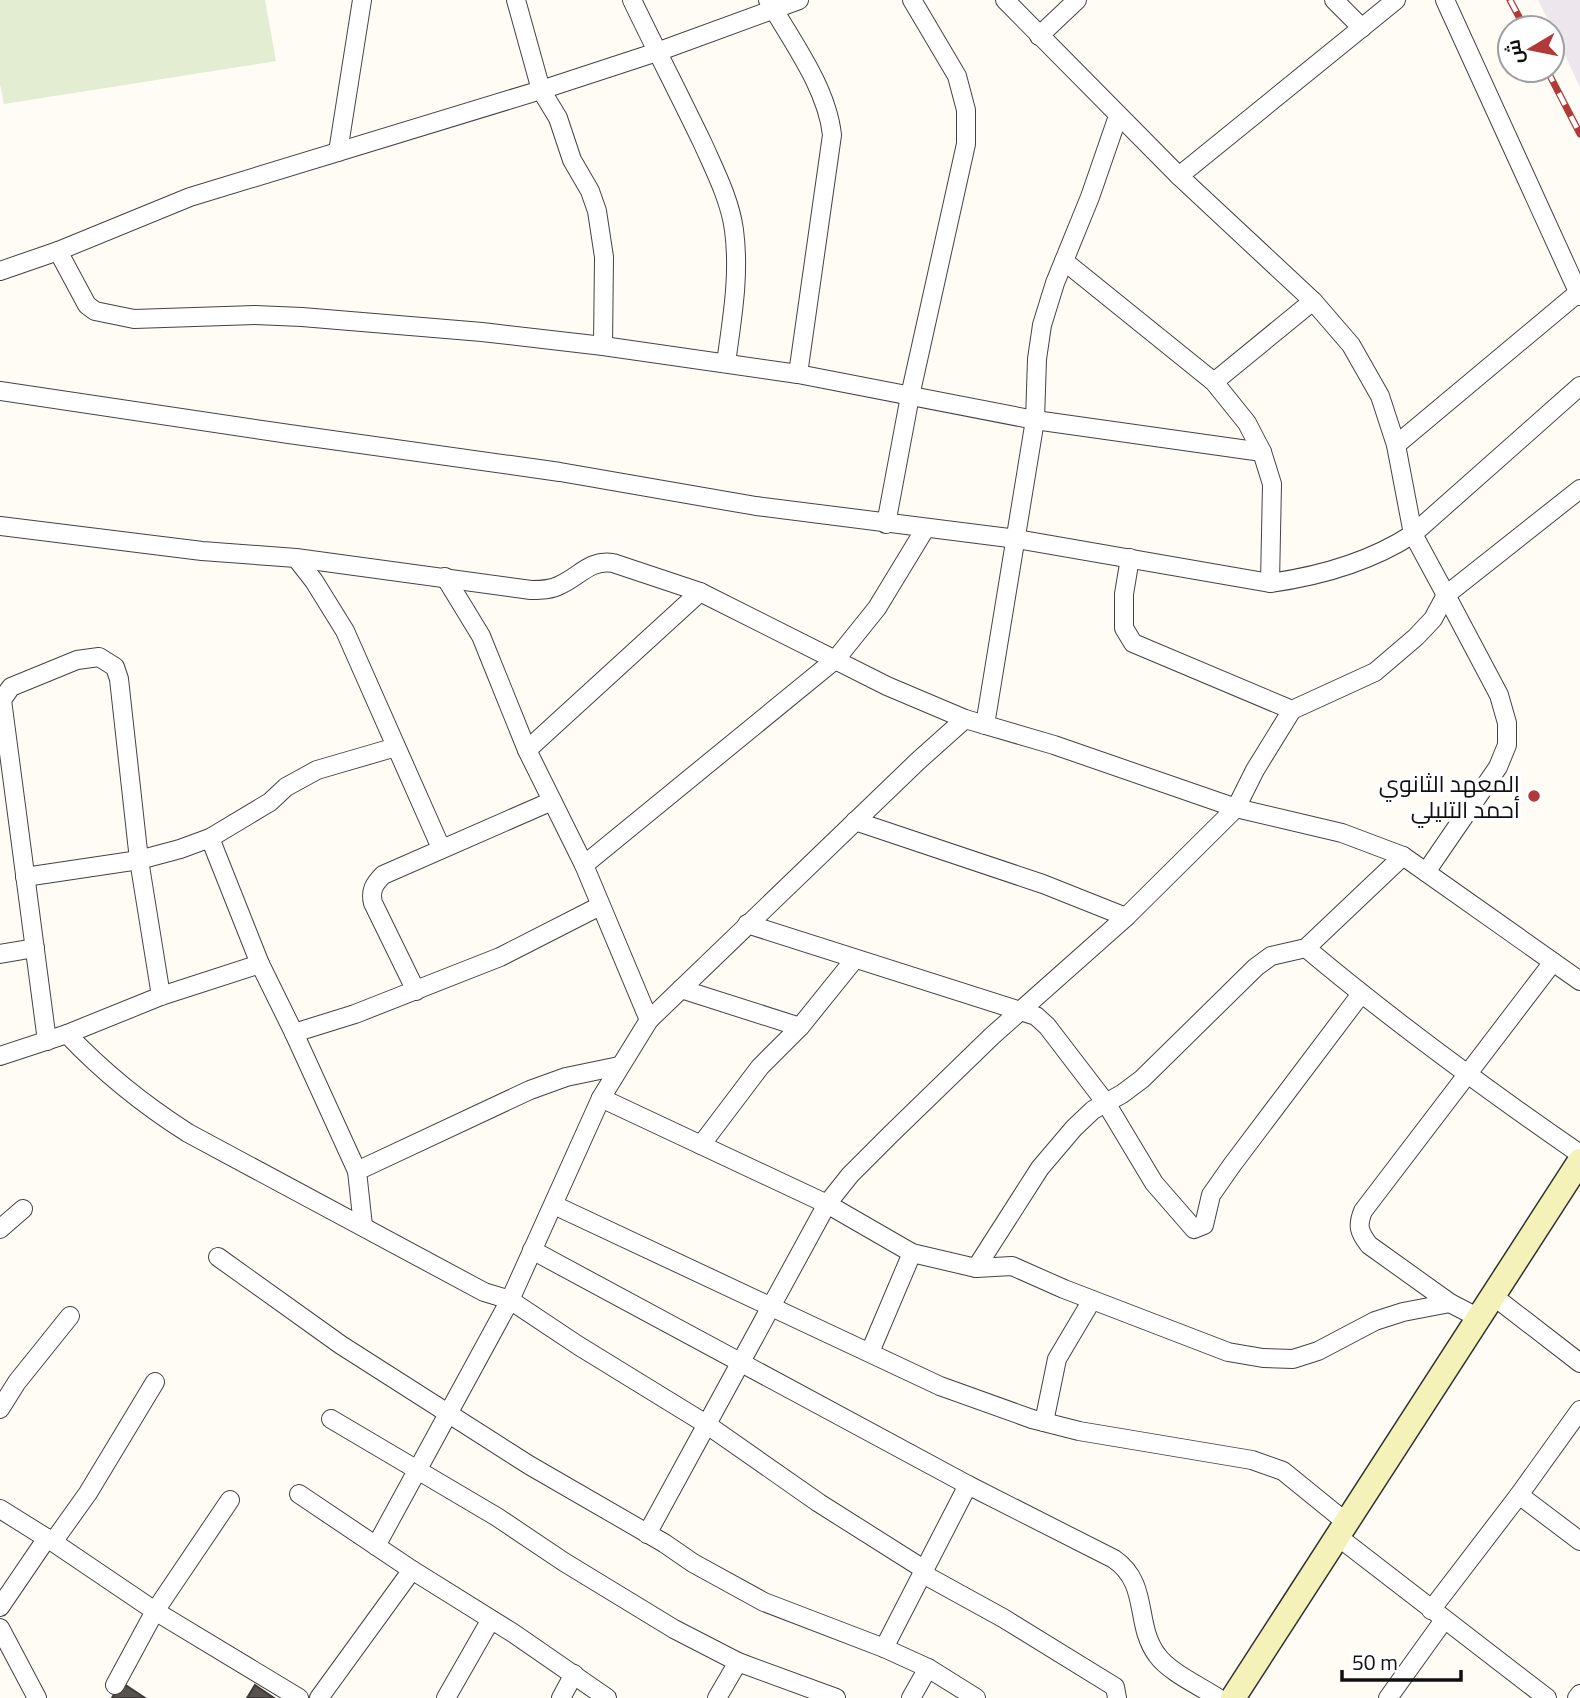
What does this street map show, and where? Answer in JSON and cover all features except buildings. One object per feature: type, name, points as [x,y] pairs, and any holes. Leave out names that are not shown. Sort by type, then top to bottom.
[{"type":"street","points":[[338,152],[362,0]]},
{"type":"street","points":[[516,0],[541,90],[558,118],[572,160],[590,191],[597,211],[604,257],[603,346]]},
{"type":"street","points":[[632,0],[728,203],[734,228],[736,260],[735,301],[726,363]]},
{"type":"street","points":[[0,271],[58,251],[190,197],[541,90],[657,52],[771,5],[799,0]]},
{"type":"street","points":[[886,524],[910,396],[966,144],[965,110],[957,76],[912,0]]},
{"type":"street","points":[[1005,0],[1179,176],[1313,301],[1352,345],[1380,396],[1395,445],[1413,534],[1499,695],[1507,723],[1507,745],[1498,767],[1426,872]]},
{"type":"street","points":[[1039,36],[1077,0]]},
{"type":"street","points":[[1334,0],[1362,28]]},
{"type":"street","points":[[1179,176],[1396,0]]},
{"type":"street","points":[[1395,445],[1579,294],[1445,0]]},
{"type":"street","points":[[771,5],[822,94],[830,116],[832,135],[798,374]]},
{"type":"street","points":[[985,725],[1035,420],[1037,359],[1042,326],[1118,116]]},
{"type":"street","points":[[58,251],[87,305],[95,311],[134,319],[255,314],[482,332],[603,346],[798,374],[1035,420],[1262,452]]},
{"type":"street","points":[[1064,261],[1214,383],[1247,423],[1262,452],[1272,484],[1270,583]]},
{"type":"street","points":[[1214,383],[1313,301]]},
{"type":"street","points":[[0,391],[289,435],[560,472],[756,506],[1017,539],[1270,583],[1302,578],[1388,551],[1413,534],[1580,386]]},
{"type":"street","points":[[647,1534],[827,1204],[850,1175],[1020,1011],[1126,917],[1236,808],[1255,770],[1292,710],[1375,671],[1416,638],[1433,619],[1446,595],[1580,489]]},
{"type":"street","points":[[0,526],[202,551],[296,558],[543,590],[564,584],[590,565],[606,562],[700,592],[887,686],[965,719],[1054,746],[1236,808],[1342,833],[1403,856],[1580,981]]},
{"type":"street","points":[[584,865],[836,659],[877,608],[925,529]]},
{"type":"street","points":[[296,558],[314,581],[345,631],[441,848]]},
{"type":"street","points":[[1130,558],[1124,594],[1124,628],[1133,643],[1292,710]]},
{"type":"street","points":[[445,577],[481,636],[527,750],[584,865],[649,1020]]},
{"type":"street","points":[[527,750],[700,592]]},
{"type":"street","points":[[47,1041],[2,700],[11,687],[77,660],[99,657],[108,661],[115,667],[118,679],[139,860],[161,996]]},
{"type":"street","points":[[376,1546],[510,1300],[601,1098],[649,1020],[965,719]]},
{"type":"street","points":[[25,877],[139,860],[180,849],[211,838],[270,802],[286,787],[317,770],[396,747]]},
{"type":"street","points":[[416,991],[371,895],[376,882],[383,875],[441,848],[552,801]]},
{"type":"street","points":[[855,821],[1043,884],[1126,917]]},
{"type":"street","points":[[211,838],[260,964],[357,1171],[363,1226]]},
{"type":"street","points":[[976,1268],[1041,1168],[1074,1128],[1093,1110],[1142,1079],[1270,956],[1306,948],[1403,856]]},
{"type":"street","points":[[294,1033],[416,991],[500,957],[600,906]]},
{"type":"street","points":[[747,925],[1036,1016],[1106,1103],[1154,1183],[1194,1229],[1204,1225],[1211,1195],[1232,1165],[1361,994]]},
{"type":"street","points":[[0,954],[35,948]]},
{"type":"street","points":[[1306,948],[1361,994],[1467,1074],[1580,1154]]},
{"type":"street","points":[[701,1145],[760,1067],[800,1027],[854,960]]},
{"type":"street","points":[[1477,1317],[1450,1303],[1369,1245],[1361,1234],[1358,1223],[1363,1210],[1553,962]]},
{"type":"street","points":[[0,1056],[67,1034],[161,996],[260,964]]},
{"type":"street","points":[[681,989],[800,1027]]},
{"type":"street","points":[[67,1034],[156,1113],[188,1133],[484,1292],[510,1300],[706,1424],[924,1572],[1115,1687],[1117,1698]]},
{"type":"street","points":[[357,1171],[530,1090],[566,1077],[619,1066]]},
{"type":"street","points":[[601,1098],[827,1204],[912,1252],[976,1268],[1012,1266],[1228,1352],[1263,1358],[1293,1359],[1318,1351],[1375,1321],[1403,1312],[1450,1303]]},
{"type":"street","points":[[1233,1698],[1580,1161]]},
{"type":"street","points":[[554,1205],[940,1386],[1044,1422],[1079,1431],[1252,1460],[1283,1471],[1342,1530],[1437,1615],[1547,1698]]},
{"type":"street","points":[[0,1229],[23,1209]]},
{"type":"street","points":[[532,1250],[631,1301],[739,1363],[1125,1566],[1137,1588],[1149,1639],[1158,1657],[1218,1698]]},
{"type":"street","points":[[870,1352],[912,1252]]},
{"type":"street","points":[[218,1257],[341,1345],[529,1465],[693,1563],[764,1602],[884,1648],[928,1668],[976,1698]]},
{"type":"street","points":[[1492,1295],[1580,1363]]},
{"type":"street","points":[[1044,1422],[1058,1359],[1092,1300]]},
{"type":"street","points":[[0,1409],[70,1317]]},
{"type":"street","points":[[0,1606],[88,1493],[155,1382]]},
{"type":"street","points":[[1388,1698],[1437,1615],[1580,1410]]},
{"type":"street","points":[[331,1419],[498,1517],[564,1562],[674,1629],[738,1662],[836,1698]]},
{"type":"street","points":[[884,1648],[968,1485]]},
{"type":"street","points":[[299,1494],[490,1621],[513,1633],[607,1698]]},
{"type":"street","points":[[1519,1495],[1580,1541]]},
{"type":"street","points":[[115,1685],[155,1611],[230,1500]]},
{"type":"street","points":[[0,1509],[155,1611],[299,1698]]},
{"type":"street","points":[[319,1698],[412,1570]]},
{"type":"street","points":[[446,1698],[490,1621]]},
{"type":"street","points":[[0,1628],[37,1698]]},
{"type":"street","points":[[717,1698],[738,1662]]},
{"type":"street","points":[[911,1698],[928,1668]]},
{"type":"street","points":[[561,1698],[574,1674]]},
{"type":"shaded area","points":[[1538,0],[1580,0],[1580,87],[1566,58],[1566,14],[1545,14]]},
{"type":"green space","points":[[0,0],[265,0],[276,61],[4,104],[0,84]]},
{"type":"railway","points":[[1510,0],[1518,14]]},
{"type":"railway","points":[[1554,84],[1580,134]]},
{"type":"place","name":"المعهد الثانوي أحمد التليلي","points":[[1534,796]]}]
